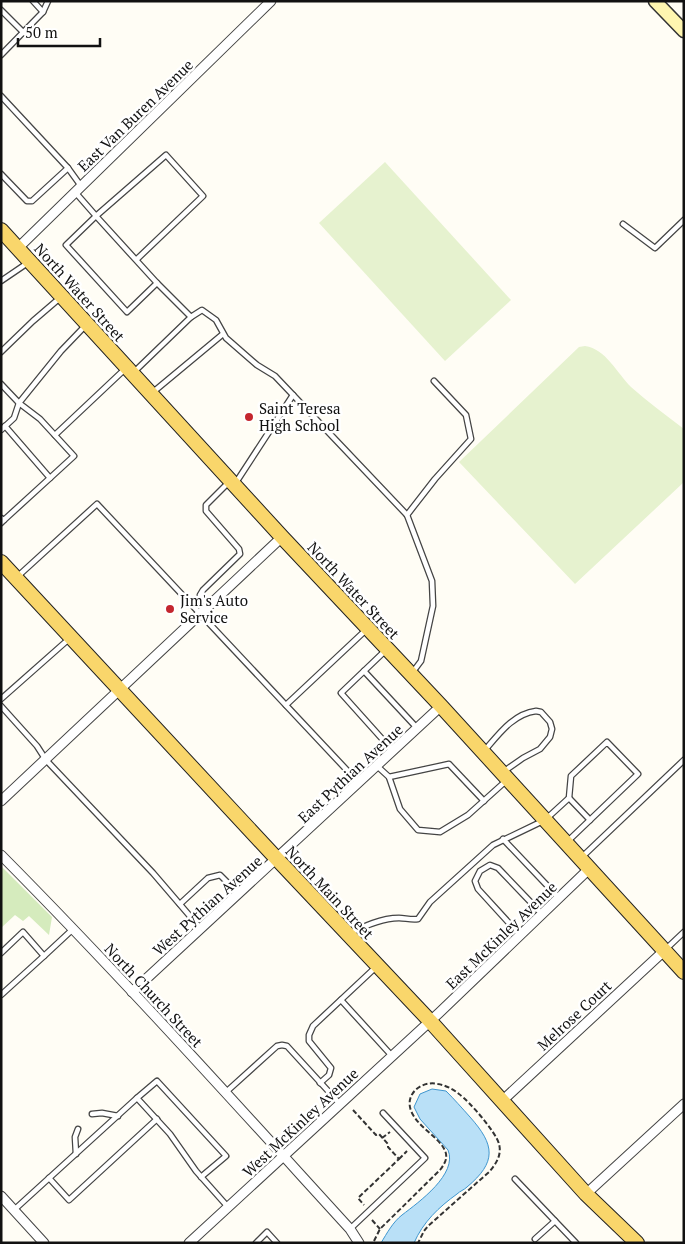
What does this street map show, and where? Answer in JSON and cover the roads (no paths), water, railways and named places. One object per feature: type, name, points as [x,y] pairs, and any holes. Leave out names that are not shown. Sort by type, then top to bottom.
[{"type":"main road","name":"North Water Street","points":[[1,230],[232,483],[586,863],[684,972]]},
{"type":"main road","name":"North Main Street","points":[[1,562],[277,860],[430,1020],[586,1194],[636,1243]]},
{"type":"street","name":"East Van Buren Avenue","points":[[18,248],[271,1]]},
{"type":"street","points":[[655,1],[684,32]]},
{"type":"street","points":[[1,801],[282,537]]},
{"type":"street","name":"East Pythian Avenue","points":[[277,860],[441,706]]},
{"type":"street","name":"North Church Street","points":[[1,855],[74,928],[350,1228],[358,1243]]},
{"type":"street","name":"West Pythian Avenue","points":[[132,992],[277,860]]},
{"type":"street","name":"East McKinley Avenue","points":[[430,1020],[559,898],[586,863]]},
{"type":"street","name":"Melrose Court","points":[[502,1100],[665,950]]},
{"type":"street","name":"West McKinley Avenue","points":[[189,1243],[430,1020]]},
{"type":"street","points":[[586,1194],[684,1104]]},
{"type":"street","points":[[1,1196],[44,1243]]},
{"type":"lane","points":[[33,1],[43,12]]},
{"type":"lane","points":[[2,52],[24,34],[43,12],[48,1]]},
{"type":"lane","points":[[1,10],[24,34]]},
{"type":"lane","points":[[1,96],[68,168],[78,189],[96,216],[191,318]]},
{"type":"lane","points":[[136,260],[203,196],[166,155],[66,245],[127,312],[157,283]]},
{"type":"lane","points":[[1,174],[27,201],[32,201],[68,168]]},
{"type":"lane","points":[[623,224],[655,248],[684,220]]},
{"type":"lane","points":[[1,281],[30,261]]},
{"type":"lane","points":[[1,352],[32,321],[62,296]]},
{"type":"lane","points":[[55,435],[202,310],[216,320],[226,338],[257,365],[276,376],[407,515],[432,582],[433,606],[421,661],[411,674]]},
{"type":"lane","points":[[50,478],[3,428],[14,418],[19,403],[61,351],[87,324]]},
{"type":"lane","points":[[151,393],[223,334]]},
{"type":"lane","points":[[407,515],[470,439],[466,415],[434,381]]},
{"type":"lane","points":[[1,384],[19,403],[40,419],[74,456],[2,520]]},
{"type":"lane","points":[[209,606],[200,595],[240,554],[239,549],[206,511],[206,505],[232,483],[293,395]]},
{"type":"lane","points":[[16,578],[97,504],[359,783]]},
{"type":"lane","points":[[286,705],[368,629]]},
{"type":"lane","points":[[1,699],[71,637]]},
{"type":"lane","points":[[387,649],[340,693],[393,751]]},
{"type":"lane","points":[[364,671],[418,728]]},
{"type":"lane","points":[[1,706],[37,746],[46,760],[153,873],[201,929]]},
{"type":"lane","points":[[377,766],[388,777],[400,809],[418,830],[440,832],[468,815],[484,801],[505,776],[547,743],[552,729],[550,722],[545,716],[536,711],[522,715],[507,727],[483,752]]},
{"type":"lane","points":[[348,935],[360,928],[382,920],[418,919],[430,902],[493,846],[503,839],[545,820],[569,798],[571,776],[608,742],[638,774],[566,842]]},
{"type":"lane","points":[[586,863],[684,760]]},
{"type":"lane","points":[[388,777],[450,764],[484,801]]},
{"type":"lane","points":[[569,798],[590,820]]},
{"type":"lane","points":[[503,839],[559,898]]},
{"type":"lane","points":[[473,863],[480,871]]},
{"type":"lane","points":[[520,935],[478,889],[475,881],[480,871],[490,865],[498,868],[542,914]]},
{"type":"lane","points":[[180,904],[208,878],[220,875],[239,894]]},
{"type":"lane","points":[[1,995],[74,928]]},
{"type":"lane","points":[[1,953],[23,932],[44,956]]},
{"type":"lane","points":[[665,950],[684,932]]},
{"type":"lane","points":[[320,1082],[329,1075],[331,1068],[309,1041],[309,1035],[313,1026],[378,966]]},
{"type":"lane","points":[[341,1000],[392,1056]]},
{"type":"lane","points":[[225,1093],[277,1046],[282,1045],[287,1046],[340,1104]]},
{"type":"lane","points":[[14,1210],[157,1081],[226,1156],[201,1177]]},
{"type":"lane","points":[[137,1098],[170,1134],[201,1177],[228,1207]]},
{"type":"lane","points":[[92,1114],[102,1113],[118,1116]]},
{"type":"lane","points":[[350,1228],[425,1158],[383,1113]]},
{"type":"lane","points":[[50,1178],[69,1200],[157,1119]]},
{"type":"lane","points":[[76,1154],[75,1137],[78,1129]]},
{"type":"lane","points":[[515,1178],[576,1243]]},
{"type":"lane","points":[[535,1239],[555,1221]]},
{"type":"lane","points":[[256,1243],[267,1232],[277,1243]]},
{"type":"water","points":[[432,1089],[446,1091],[478,1127],[488,1145],[488,1161],[477,1178],[432,1216],[422,1228],[414,1243],[381,1243],[396,1221],[435,1187],[442,1178],[450,1159],[448,1150],[420,1119],[414,1107],[420,1094]]},
{"type":"place","name":"Saint Teresa High School","points":[[249,417]]},
{"type":"place","name":"Jim's Auto Service","points":[[170,609]]}]
